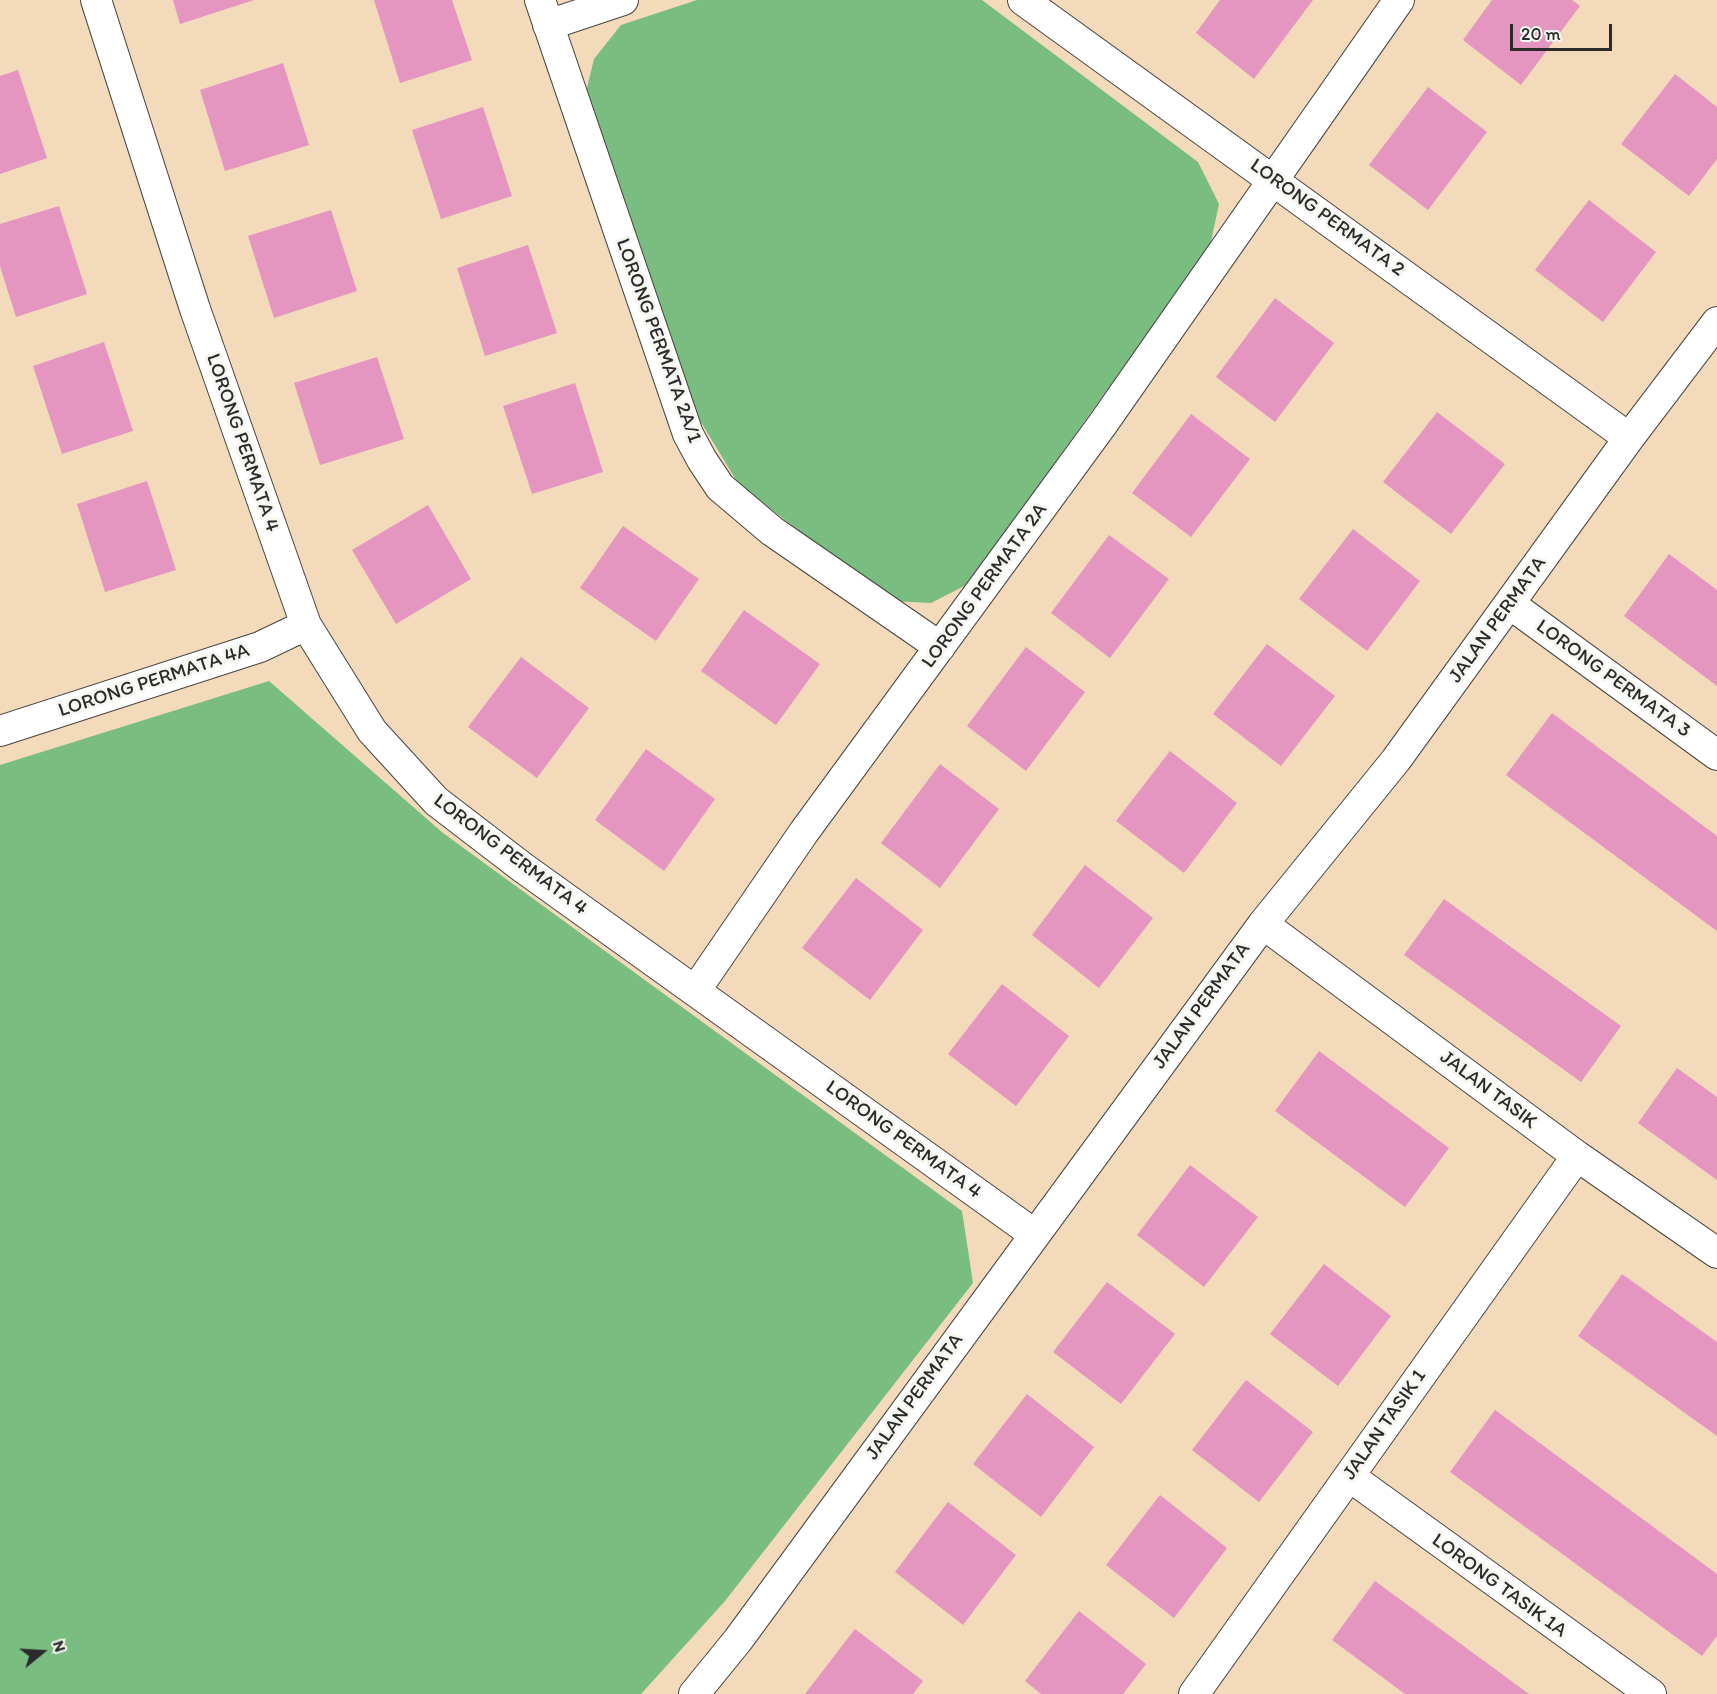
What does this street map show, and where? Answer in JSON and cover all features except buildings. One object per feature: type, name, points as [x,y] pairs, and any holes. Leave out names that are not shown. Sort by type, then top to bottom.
[{"type":"street","name":"LORONG PERMATA 4","points":[[96,0],[195,309],[306,625],[372,730],[436,801],[522,867],[1034,1234]]},
{"type":"street","points":[[544,13],[623,0]]},
{"type":"street","name":"LORONG PERMATA 2","points":[[1023,0],[1629,438]]},
{"type":"street","name":"LORONG PERMATA 2A","points":[[695,991],[804,832],[1102,425],[1399,0]]},
{"type":"street","name":"LORONG PERMATA 2A/1","points":[[544,13],[688,434],[702,460],[720,487],[772,531],[940,647]]},
{"type":"street","name":"JALAN PERMATA","points":[[694,1694],[738,1640],[1263,924],[1396,760],[1629,438],[1717,322]]},
{"type":"street","name":"LORONG PERMATA 3","points":[[1510,604],[1717,755]]},
{"type":"street","name":"LORONG PERMATA 4A","points":[[0,731],[260,647],[306,625]]},
{"type":"street","name":"JALAN TASIK","points":[[1263,924],[1577,1156],[1717,1253]]},
{"type":"street","name":"JALAN TASIK 1","points":[[1194,1694],[1577,1156]]},
{"type":"street","name":"LORONG TASIK 1A","points":[[1349,1476],[1651,1694]]},
{"type":"green space","points":[[697,0],[982,0],[1198,162],[1219,204],[1210,246],[968,584],[931,603],[892,601],[739,485],[687,399],[584,100],[594,59],[621,25]]},
{"type":"green space","points":[[269,681],[443,833],[962,1211],[973,1283],[725,1601],[641,1694],[0,1694],[0,765]]}]
